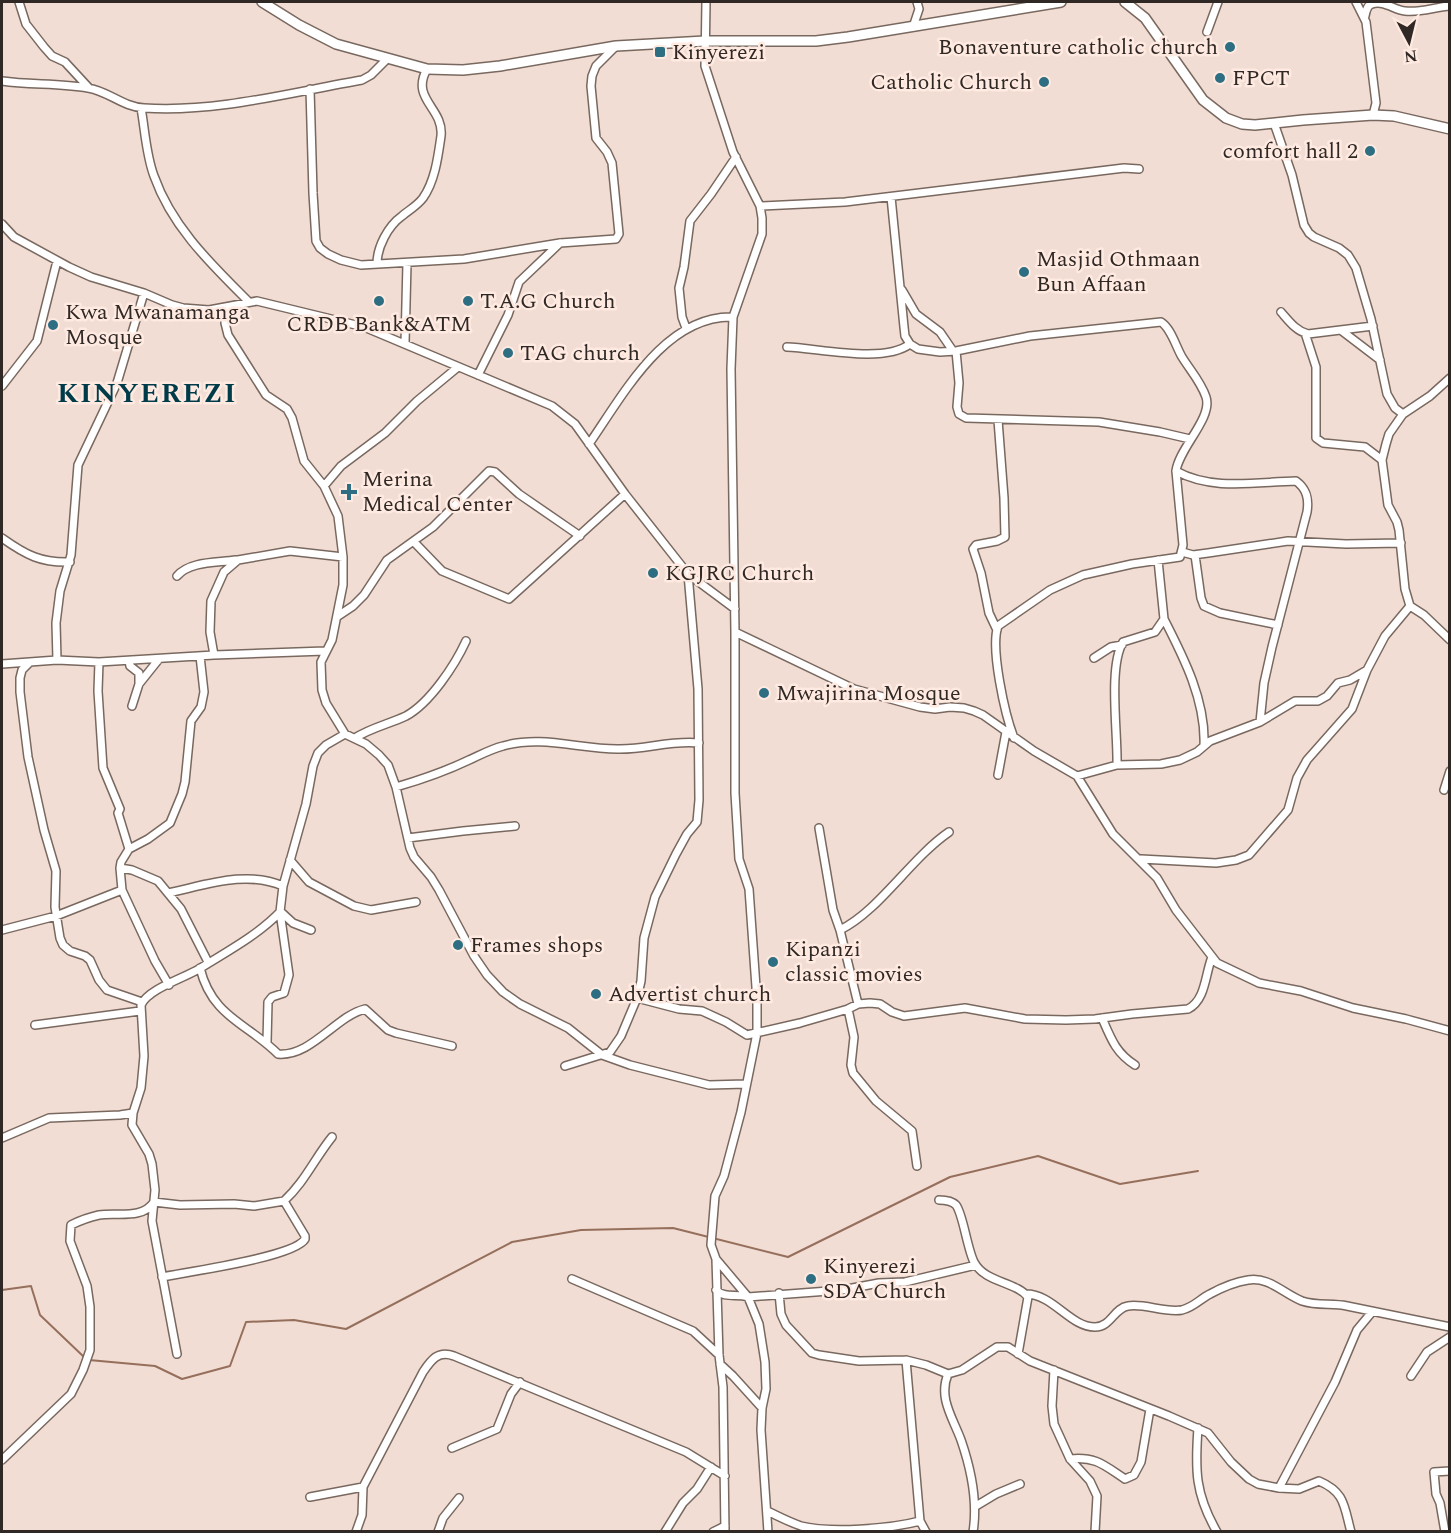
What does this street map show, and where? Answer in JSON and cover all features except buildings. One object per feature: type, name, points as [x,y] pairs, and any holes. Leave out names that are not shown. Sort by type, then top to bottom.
[{"type":"street","points":[[19,2],[26,24],[44,47],[52,56],[65,62],[89,88]]},
{"type":"street","points":[[262,2],[336,44],[427,69],[463,70],[616,46],[705,41],[816,41],[914,27],[1014,5],[1061,2]]},
{"type":"street","points":[[706,2],[705,66],[736,157],[760,206],[762,218],[762,234],[733,317],[731,369],[737,841],[739,859],[749,889],[757,1033],[741,1112],[713,1205],[711,1245],[716,1259],[725,1476],[725,1529],[713,1532]]},
{"type":"street","points":[[914,27],[919,9],[917,2]]},
{"type":"street","points":[[1125,2],[1145,18],[1203,100],[1226,118],[1242,124],[1255,125],[1373,115],[1394,116],[1449,129]]},
{"type":"street","points":[[1207,32],[1218,2]]},
{"type":"street","points":[[1356,2],[1365,16],[1376,103],[1373,115]]},
{"type":"street","points":[[1365,16],[1372,4],[1383,3],[1401,11],[1410,12],[1449,6]]},
{"type":"street","points":[[310,89],[316,241],[320,248],[328,254],[361,265],[407,263],[464,259],[560,243],[616,239],[619,234],[612,163],[596,138],[591,86],[596,66],[616,46]]},
{"type":"street","points":[[2,81],[89,88],[141,108],[180,109],[213,106],[362,80],[371,75],[387,59]]},
{"type":"street","points":[[377,264],[377,256],[385,237],[400,217],[416,207],[423,198],[433,176],[441,126],[437,115],[423,95],[422,77],[427,69]]},
{"type":"street","points":[[141,108],[150,164],[176,220],[196,247],[249,301]]},
{"type":"street","points":[[1274,123],[1292,175],[1304,225],[1309,233],[1339,248],[1353,261],[1373,327],[1387,394],[1395,408],[1403,414]]},
{"type":"street","points":[[686,328],[678,288],[690,221],[736,157]]},
{"type":"street","points":[[760,206],[845,202],[1124,168],[1139,169]]},
{"type":"street","points":[[891,197],[905,336],[918,350],[954,351],[1030,336],[1161,322],[1166,325],[1208,404],[1204,416],[1177,462],[1182,552],[1180,556],[1083,575],[1050,590],[1002,622],[997,630]]},
{"type":"street","points":[[2,224],[14,237],[57,261],[92,277],[183,308],[209,310],[249,301],[274,304],[364,327],[558,409],[575,424],[625,494],[688,574],[735,609]]},
{"type":"street","points":[[478,375],[508,315],[519,282],[560,243]]},
{"type":"street","points":[[2,386],[37,341],[57,261]]},
{"type":"street","points":[[405,343],[407,263]]},
{"type":"street","points":[[900,286],[916,314],[940,332],[954,351],[959,383],[957,407],[959,414],[966,418],[1099,422],[1190,439]]},
{"type":"street","points":[[57,660],[55,633],[58,604],[70,562],[78,465],[117,383],[144,294]]},
{"type":"street","points":[[227,307],[225,323],[228,335],[266,395],[287,409],[298,435],[304,461],[324,486],[338,516],[343,557],[343,585],[332,640],[321,662],[322,690],[326,703],[345,734],[366,744],[388,765],[414,857],[432,877],[462,935],[487,975],[503,992],[520,1004],[568,1028],[602,1055],[630,1065],[709,1085],[746,1084]]},
{"type":"street","points":[[1281,312],[1294,326],[1305,333],[1373,327]]},
{"type":"street","points":[[589,444],[636,377],[664,346],[686,328],[707,319],[733,317]]},
{"type":"street","points":[[1342,331],[1380,360]]},
{"type":"street","points":[[1305,333],[1316,367],[1316,438],[1323,442],[1365,447],[1382,460]]},
{"type":"street","points":[[786,347],[851,353],[893,351],[910,344]]},
{"type":"street","points":[[324,486],[341,466],[385,433],[417,401],[458,367]]},
{"type":"street","points":[[1449,378],[1430,396],[1403,414],[1389,434],[1382,460],[1388,505],[1397,522],[1405,589],[1410,606],[1424,615],[1449,639]]},
{"type":"street","points":[[998,420],[1005,537],[976,545],[973,549],[981,573],[989,613],[997,630],[1002,699],[1014,738]]},
{"type":"street","points":[[338,616],[364,595],[387,560],[414,542],[452,510],[491,470],[519,494],[580,536]]},
{"type":"street","points":[[1176,471],[1190,479],[1210,484],[1296,481],[1302,485],[1307,496],[1308,504],[1264,683],[1260,722]]},
{"type":"street","points":[[414,542],[442,571],[509,599],[625,494]]},
{"type":"street","points":[[2,538],[32,557],[54,563],[70,562]]},
{"type":"street","points":[[1182,552],[1195,555],[1278,542],[1299,541],[1346,544],[1401,543]]},
{"type":"street","points":[[177,576],[183,568],[290,551],[343,557]]},
{"type":"street","points":[[1195,555],[1204,606],[1220,613],[1278,625]]},
{"type":"street","points":[[214,655],[210,632],[211,602],[224,572],[238,560]]},
{"type":"street","points":[[1158,560],[1164,619],[1183,657],[1197,694],[1204,724],[1204,746]]},
{"type":"street","points":[[565,1066],[610,1052],[621,1036],[637,998],[644,938],[653,904],[675,854],[697,822],[699,800],[698,689],[688,574]]},
{"type":"street","points":[[1141,859],[1199,864],[1236,860],[1249,855],[1288,810],[1297,778],[1306,760],[1352,709],[1367,670],[1385,636],[1410,606]]},
{"type":"street","points":[[1117,765],[1118,655],[1127,639],[1155,632],[1164,619]]},
{"type":"street","points":[[735,632],[854,689],[920,707],[964,708],[983,715],[1014,738],[1077,776],[1113,834],[1128,850],[1141,859],[1157,878],[1176,909],[1217,963],[1259,983],[1301,991],[1353,1008],[1449,1031]]},
{"type":"street","points":[[355,738],[418,708],[454,666],[466,640]]},
{"type":"street","points":[[1094,658],[1111,647],[1122,645]]},
{"type":"street","points":[[2,664],[57,660],[129,661],[325,651]]},
{"type":"street","points":[[169,985],[155,961],[122,890],[120,868],[129,849],[170,823],[182,794],[191,721],[201,707],[204,692],[200,656]]},
{"type":"street","points":[[132,706],[140,684],[159,658]]},
{"type":"street","points":[[129,661],[139,673],[140,684]]},
{"type":"street","points":[[99,662],[98,691],[104,768],[120,808],[118,813],[129,849]]},
{"type":"street","points":[[29,663],[22,670],[20,692],[28,757],[44,830],[56,871],[56,916],[63,945],[70,951],[85,956],[94,966],[99,980],[107,990],[142,1002]]},
{"type":"street","points":[[1077,776],[1117,765],[1161,764],[1180,760],[1210,741],[1260,722],[1295,701],[1318,701],[1327,696],[1338,683],[1350,680],[1367,670]]},
{"type":"street","points":[[998,776],[1006,732]]},
{"type":"street","points":[[267,1042],[268,1002],[272,997],[284,993],[289,975],[280,912],[283,886],[306,804],[313,766],[318,753],[326,745],[345,734]]},
{"type":"street","points":[[396,787],[503,746],[514,744],[540,741],[615,750],[639,749],[669,742],[699,743]]},
{"type":"street","points":[[1444,790],[1449,771]]},
{"type":"street","points":[[408,838],[515,826]]},
{"type":"street","points":[[819,828],[833,910],[858,1004]]},
{"type":"street","points":[[840,930],[860,916],[920,855],[949,832]]},
{"type":"street","points":[[290,860],[309,882],[354,906],[371,910],[416,902]]},
{"type":"street","points":[[120,868],[158,880],[181,909],[208,962]]},
{"type":"street","points":[[168,893],[232,879],[264,879],[283,886]]},
{"type":"street","points":[[2,930],[56,916],[122,890]]},
{"type":"street","points":[[280,912],[293,923],[311,930]]},
{"type":"street","points":[[177,1354],[152,1221],[155,1190],[152,1164],[149,1154],[132,1125],[133,1113],[141,1088],[144,1056],[140,1011],[142,1002],[257,931],[280,912]]},
{"type":"street","points":[[637,998],[679,1009],[702,1011],[747,1035],[800,1023],[858,1004],[877,1002],[892,1012],[904,1016],[965,1008],[1025,1019],[1102,1018],[1188,1009],[1195,1006],[1200,998],[1212,957]]},
{"type":"street","points":[[200,968],[207,987],[224,1012],[267,1042],[278,1054],[291,1054],[366,1009],[388,1030],[452,1046]]},
{"type":"street","points":[[848,1009],[854,1037],[851,1065],[853,1073],[876,1101],[912,1131],[917,1166]]},
{"type":"street","points":[[35,1025],[140,1011]]},
{"type":"street","points":[[1102,1018],[1114,1046],[1122,1056],[1135,1065]]},
{"type":"street","points":[[2,1138],[49,1118],[133,1113]]},
{"type":"street","points":[[154,1202],[180,1205],[254,1206],[284,1201],[306,1176],[319,1153],[333,1137]]},
{"type":"street","points":[[939,1200],[951,1202],[957,1207],[967,1245],[976,1265],[990,1277],[1026,1294],[1040,1297],[1078,1322],[1094,1327],[1106,1324],[1124,1307],[1180,1310],[1197,1304],[1219,1290],[1247,1280],[1257,1279],[1303,1301],[1347,1305],[1449,1327]]},
{"type":"street","points":[[162,1277],[262,1258],[302,1245],[305,1236],[284,1201]]},
{"type":"street","points":[[2,1460],[74,1389],[90,1350],[90,1307],[87,1286],[70,1241],[71,1225],[99,1215],[142,1212],[149,1209],[154,1202]]},
{"type":"street","points":[[716,1259],[748,1297],[759,1324],[765,1362],[761,1430],[768,1532]]},
{"type":"street","points":[[716,1290],[724,1296],[748,1297],[842,1290],[904,1281],[976,1265]]},
{"type":"street","points":[[572,1279],[693,1330],[719,1355]]},
{"type":"street","points":[[779,1293],[781,1314],[786,1325],[812,1353],[850,1360],[906,1360],[948,1374],[962,1370],[1001,1345],[1008,1347],[1054,1370],[1208,1433],[1231,1462],[1249,1479],[1258,1484],[1299,1489],[1318,1481],[1332,1487],[1343,1500],[1351,1532]]},
{"type":"street","points":[[1018,1354],[1028,1302],[1026,1294]]},
{"type":"street","points":[[1279,1488],[1335,1382],[1357,1330],[1372,1312]]},
{"type":"street","points":[[1411,1376],[1427,1352],[1449,1337]]},
{"type":"street","points":[[356,1532],[362,1515],[363,1487],[393,1426],[432,1358],[448,1354],[686,1452],[725,1476]]},
{"type":"street","points":[[906,1360],[920,1521],[926,1532]]},
{"type":"street","points":[[720,1364],[762,1408]]},
{"type":"street","points":[[1054,1370],[1052,1406],[1054,1424],[1070,1458],[1090,1481],[1097,1496],[1095,1532]]},
{"type":"street","points":[[948,1374],[943,1390],[963,1446],[976,1506],[973,1532]]},
{"type":"street","points":[[452,1448],[497,1429],[511,1394],[520,1382]]},
{"type":"street","points":[[1070,1458],[1088,1458],[1111,1467],[1125,1479],[1134,1475],[1141,1462],[1150,1409]]},
{"type":"street","points":[[1198,1428],[1197,1486],[1217,1532]]},
{"type":"street","points":[[665,1532],[683,1503],[697,1489],[711,1467]]},
{"type":"street","points":[[1445,1532],[1440,1503],[1436,1494],[1434,1472],[1449,1471]]},
{"type":"street","points":[[976,1506],[1003,1490],[1020,1484]]},
{"type":"street","points":[[310,1497],[363,1487]]},
{"type":"street","points":[[438,1532],[444,1518],[459,1498]]},
{"type":"street","points":[[767,1510],[801,1526],[827,1530],[856,1531],[920,1521]]},
{"type":"waterway","points":[[89,1360],[155,1366],[182,1379],[230,1366],[246,1322],[294,1320],[346,1329],[512,1242],[581,1230],[673,1228],[788,1257],[950,1177],[1038,1156],[1120,1184],[1198,1171]]},
{"type":"waterway","points":[[2,1290],[31,1286],[40,1315],[84,1357]]},
{"type":"place","name":"Bonaventure catholic church","points":[[1230,47]]},
{"type":"place","name":"Kinyerezi","points":[[660,52]]},
{"type":"place","name":"FPCT","points":[[1220,78]]},
{"type":"place","name":"Catholic Church","points":[[1044,82]]},
{"type":"place","name":"comfort hall 2","points":[[1370,151]]},
{"type":"place","name":"Masjid Othmaan Bun Affaan","points":[[1024,272]]},
{"type":"place","name":"CRDB Bank&ATM","points":[[379,301]]},
{"type":"place","name":"T.A.G Church","points":[[468,301]]},
{"type":"place","name":"Kwa Mwanamanga Mosque","points":[[53,325]]},
{"type":"place","name":"TAG church","points":[[508,353]]},
{"type":"place","name":"Merina Medical Center","points":[[349,492]]},
{"type":"place","name":"KGJRC Church","points":[[653,573]]},
{"type":"place","name":"Mwajirina Mosque","points":[[764,693]]},
{"type":"place","name":"Frames shops","points":[[458,945]]},
{"type":"place","name":"Kipanzi classic movies","points":[[773,962]]},
{"type":"place","name":"Advertist church","points":[[596,994]]},
{"type":"place","name":"Kinyerezi SDA Church","points":[[811,1279]]},
{"type":"district","name":"KINYEREZI","points":[[147,393]]}]
